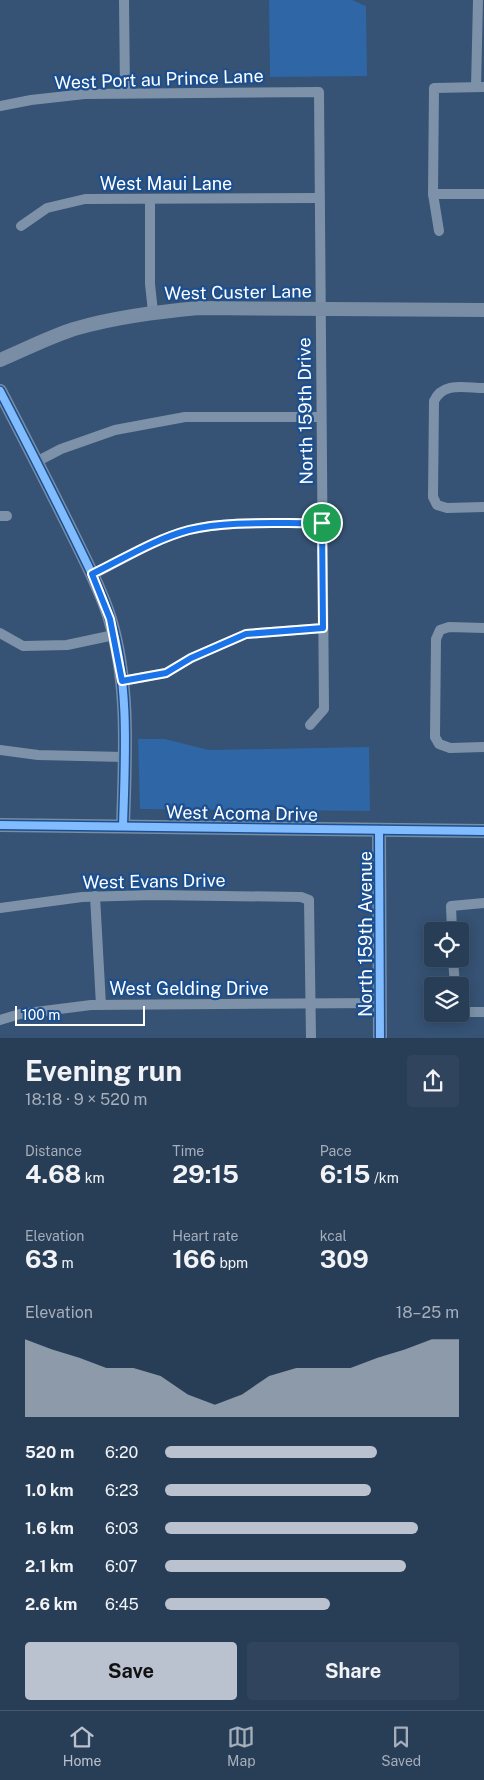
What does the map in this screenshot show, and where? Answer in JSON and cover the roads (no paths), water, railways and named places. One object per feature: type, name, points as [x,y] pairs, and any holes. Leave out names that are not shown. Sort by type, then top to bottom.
[{"type":"street","points":[[124,0],[125,92]]},
{"type":"street","points":[[439,231],[433,194],[434,88],[480,87],[478,0]]},
{"type":"street","name":"West Port au Prince Lane","points":[[0,106],[60,96],[125,92],[319,92]]},
{"type":"street","name":"North 159th Drive","points":[[310,724],[324,709],[319,92]]},
{"type":"street","points":[[433,194],[484,194]]},
{"type":"street","name":"West Maui Lane","points":[[21,226],[47,208],[85,199],[319,198]]},
{"type":"street","points":[[150,199],[150,284],[153,312]]},
{"type":"street","name":"West Custer Lane","points":[[0,360],[73,330],[113,319],[153,312],[199,308],[484,310]]},
{"type":"street","points":[[484,388],[446,387],[438,392],[434,401],[433,497],[438,505],[447,508],[484,507]]},
{"type":"street","points":[[0,390],[92,574],[110,619],[122,681],[123,826]]},
{"type":"street","points":[[36,462],[61,449],[115,430],[184,417],[321,417]]},
{"type":"street","points":[[92,574],[167,537],[188,530],[209,526],[322,523]]},
{"type":"street","points":[[484,628],[449,626],[440,630],[436,639],[435,737],[439,744],[450,748],[484,747]]},
{"type":"street","points":[[122,681],[166,673],[191,658],[246,634],[323,628]]},
{"type":"street","points":[[0,633],[23,646],[39,647],[67,645],[114,635]]},
{"type":"street","points":[[0,750],[38,754],[124,757]]},
{"type":"street","name":"West Acoma Drive","points":[[0,825],[484,831]]},
{"type":"street","name":"North 159th Avenue","points":[[379,830],[380,1038]]},
{"type":"street","points":[[95,896],[101,1005]]},
{"type":"street","name":"West Evans Drive","points":[[0,908],[95,896],[301,897],[309,900],[310,1003]]},
{"type":"street","points":[[452,922],[451,906],[484,903]]},
{"type":"street","points":[[310,1003],[311,1038]]},
{"type":"street","name":"West Gelding Drive","points":[[0,1020],[20,1014],[101,1005],[380,1003]]},
{"type":"street","points":[[469,1012],[484,1012]]}]
